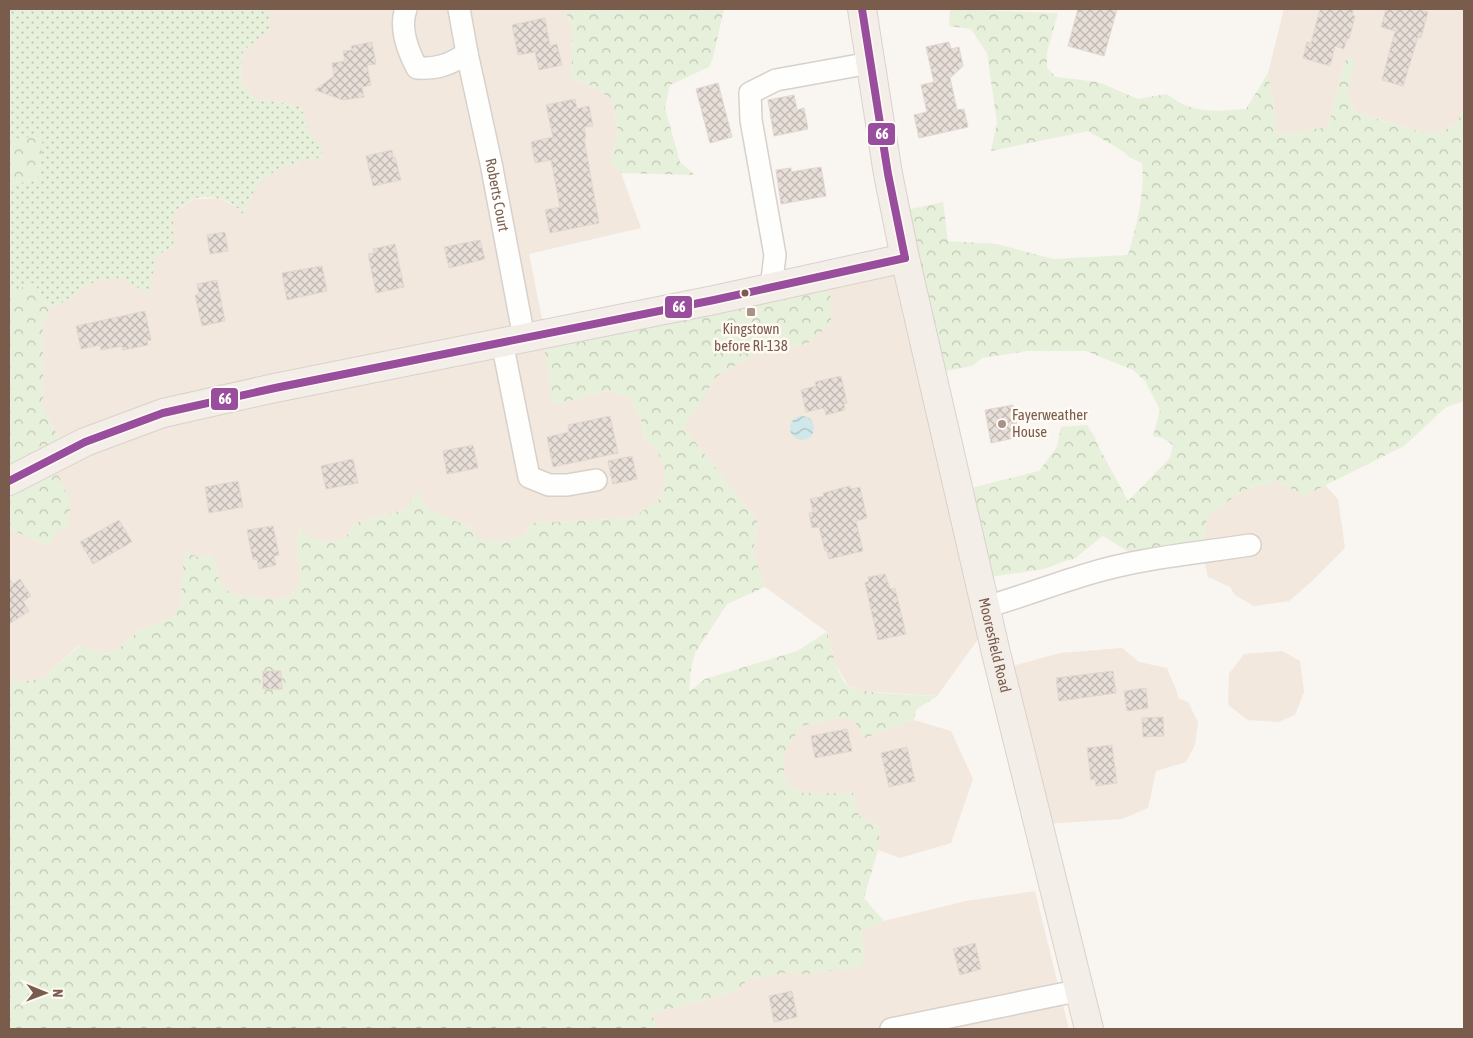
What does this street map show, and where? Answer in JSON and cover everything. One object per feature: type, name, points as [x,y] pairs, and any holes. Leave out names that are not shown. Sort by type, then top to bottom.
[{"type":"main road","name":"Mooresfield Road","points":[[862,9],[888,174],[905,258],[986,607],[1089,1029]]},
{"type":"main road","points":[[9,480],[85,442],[163,414],[275,388],[771,288],[905,258]]},
{"type":"street","points":[[406,9],[403,17],[407,49],[417,68],[434,68],[455,61],[467,54]]},
{"type":"street","name":"Roberts Court","points":[[459,9],[491,164],[530,477],[549,485],[567,485],[596,480]]},
{"type":"street","points":[[771,288],[775,256],[751,120],[750,94],[776,80],[870,63]]},
{"type":"street","points":[[986,607],[1089,574],[1137,563],[1250,545]]},
{"type":"street","points":[[891,1029],[1080,990]]},
{"type":"shaded area","points":[[269,9],[565,9],[573,30],[571,78],[590,85],[612,99],[618,131],[610,162],[621,173],[641,228],[529,254],[545,333],[553,405],[607,391],[631,398],[641,420],[644,439],[655,446],[664,466],[664,489],[658,501],[632,518],[531,523],[524,536],[503,542],[477,539],[469,527],[426,508],[417,491],[406,509],[355,523],[345,538],[331,543],[312,539],[299,529],[297,549],[301,579],[294,593],[277,600],[230,594],[219,580],[214,556],[198,557],[185,551],[181,602],[175,616],[140,630],[119,648],[106,653],[78,646],[42,679],[9,683],[9,529],[48,545],[52,461],[65,449],[43,409],[43,326],[49,308],[73,298],[84,287],[99,280],[123,278],[173,247],[173,213],[194,199],[219,198],[239,208],[243,213],[259,181],[284,166],[322,157],[309,135],[301,106],[253,98],[240,81],[243,51],[270,28]]},
{"type":"shaded area","points":[[1284,9],[1464,9],[1464,106],[1456,125],[1437,133],[1414,130],[1355,112],[1347,94],[1355,58],[1346,59],[1328,127],[1278,135],[1268,73]]},
{"type":"shaded area","points":[[908,262],[992,620],[937,696],[862,691],[848,686],[836,665],[827,632],[765,587],[753,551],[758,522],[684,428],[716,377],[758,352],[807,344],[830,277]]},
{"type":"shaded area","points":[[1278,481],[1304,496],[1325,485],[1338,499],[1345,548],[1289,601],[1254,606],[1235,595],[1230,587],[1208,577],[1202,552],[1207,516],[1244,490]]},
{"type":"shaded area","points":[[1122,648],[1139,662],[1167,668],[1178,698],[1188,702],[1198,722],[1195,745],[1186,762],[1156,771],[1148,808],[1122,819],[1045,824],[1005,668],[1060,653]]},
{"type":"shaded area","points":[[1282,651],[1300,661],[1304,692],[1295,715],[1278,722],[1248,720],[1228,705],[1229,674],[1244,654]]},
{"type":"shaded area","points":[[841,717],[855,721],[865,737],[914,720],[951,731],[973,779],[951,843],[900,858],[878,850],[880,828],[859,816],[853,793],[804,793],[790,787],[784,777],[784,753],[801,726]]},
{"type":"shaded area","points":[[1035,891],[1069,1029],[659,1029],[651,1014],[737,991],[748,979],[793,972],[799,975],[861,967],[864,955],[861,932],[884,921],[966,901]]},
{"type":"green space","points":[[9,9],[269,9],[270,29],[243,51],[240,81],[253,98],[301,106],[309,135],[322,144],[322,157],[284,166],[259,181],[243,213],[233,204],[220,199],[206,197],[194,199],[173,213],[173,247],[156,256],[149,295],[123,278],[99,280],[84,287],[73,298],[49,308],[34,283],[9,292],[9,184],[34,181],[37,183],[9,139]]},
{"type":"green space","points":[[565,9],[724,9],[713,58],[709,67],[670,85],[665,108],[680,162],[695,175],[621,173],[610,162],[618,131],[612,99],[590,85],[571,78],[573,30]]},
{"type":"green space","points":[[950,9],[1058,13],[1047,52],[1047,68],[1056,77],[1098,82],[1138,99],[1167,94],[1176,101],[1195,109],[1214,111],[1246,109],[1268,73],[1278,135],[1328,127],[1346,59],[1356,57],[1347,94],[1355,112],[1414,130],[1437,133],[1456,125],[1464,106],[1464,401],[1446,407],[1404,446],[1304,496],[1278,481],[1244,490],[1207,516],[1202,552],[1132,554],[1103,536],[1074,559],[1044,569],[983,578],[963,490],[1039,471],[1057,447],[1061,427],[1087,425],[1128,501],[1170,458],[1173,445],[1163,438],[1153,436],[1160,410],[1145,381],[1133,370],[1086,351],[1027,351],[982,358],[972,366],[935,373],[902,211],[943,202],[948,241],[997,244],[1053,259],[1128,255],[1137,221],[1143,175],[1142,163],[1088,131],[991,151],[997,123],[987,53],[971,29],[949,26]]},
{"type":"green space","points":[[43,136],[38,183],[33,181],[9,184],[9,139]]},
{"type":"green space","points":[[830,274],[831,324],[807,344],[758,352],[716,377],[684,428],[758,522],[753,551],[765,587],[727,604],[695,653],[691,668],[689,692],[705,679],[797,651],[827,632],[838,669],[848,686],[864,691],[937,696],[916,710],[914,720],[865,738],[855,722],[841,717],[801,726],[784,753],[784,777],[790,787],[804,793],[853,793],[859,816],[880,828],[878,850],[864,898],[884,921],[861,932],[864,955],[862,967],[799,975],[793,972],[748,979],[737,991],[651,1014],[659,1029],[9,1029],[9,683],[42,679],[79,646],[106,653],[119,648],[140,630],[175,616],[181,602],[184,551],[198,557],[214,556],[219,580],[230,594],[277,600],[294,593],[301,579],[297,549],[299,528],[312,539],[331,543],[345,538],[355,523],[406,509],[417,490],[426,508],[469,527],[478,539],[503,542],[524,536],[531,523],[632,518],[658,501],[664,489],[664,466],[655,446],[644,439],[641,420],[631,398],[607,391],[553,405],[544,346]]},
{"type":"green space","points":[[34,283],[49,308],[43,326],[43,409],[65,449],[52,461],[71,503],[67,528],[55,532],[48,545],[9,529],[9,292]]},
{"type":"water","points":[[802,416],[810,420],[814,428],[810,436],[802,440],[794,436],[790,428],[794,420]]},
{"type":"building","points":[[1078,9],[1117,9],[1104,56],[1068,46]]},
{"type":"building","points":[[1320,9],[1354,9],[1352,15],[1355,16],[1349,39],[1347,38],[1344,49],[1335,46],[1330,66],[1303,58],[1307,42],[1311,43]]},
{"type":"building","points":[[1386,9],[1417,9],[1428,12],[1421,38],[1418,37],[1403,86],[1382,80],[1395,31],[1381,27]]},
{"type":"building","points":[[545,18],[550,46],[557,44],[562,65],[539,70],[535,52],[518,55],[512,25]]},
{"type":"building","points":[[372,42],[376,64],[367,65],[371,85],[362,87],[364,97],[343,100],[315,90],[334,76],[332,63],[345,61],[343,51],[352,50],[351,46]]},
{"type":"building","points":[[949,42],[951,49],[959,47],[963,66],[950,78],[957,110],[964,109],[968,127],[919,138],[914,115],[927,112],[921,85],[934,82],[926,47]]},
{"type":"building","points":[[718,83],[732,137],[710,143],[696,89]]},
{"type":"building","points":[[794,95],[797,110],[804,108],[808,129],[774,136],[768,100]]},
{"type":"building","points":[[575,99],[577,109],[589,106],[593,126],[584,127],[586,138],[584,138],[599,223],[550,233],[545,210],[560,207],[551,160],[535,163],[531,142],[553,137],[546,105]]},
{"type":"building","points":[[392,150],[401,180],[373,186],[366,156]]},
{"type":"building","points":[[821,167],[826,196],[781,204],[776,170],[791,168],[791,172]]},
{"type":"building","points":[[225,232],[228,251],[210,254],[207,235]]},
{"type":"building","points":[[480,240],[485,259],[449,268],[444,247]]},
{"type":"building","points":[[395,244],[404,287],[376,293],[368,254],[374,253],[373,249]]},
{"type":"building","points":[[322,266],[327,291],[287,300],[282,273]]},
{"type":"building","points":[[217,280],[225,321],[202,326],[195,295],[199,294],[197,284]]},
{"type":"building","points":[[145,311],[151,340],[147,341],[148,345],[123,350],[122,346],[101,350],[100,345],[81,349],[76,326]]},
{"type":"building","points":[[841,376],[847,403],[844,404],[845,410],[826,415],[824,408],[806,412],[801,390],[816,386],[815,382]]},
{"type":"building","name":"Fayerweather House","points":[[1013,405],[1019,437],[991,443],[985,410]]},
{"type":"building","points":[[610,416],[618,453],[553,467],[547,437],[569,432],[568,425]]},
{"type":"building","points":[[473,445],[478,468],[447,474],[443,451]]},
{"type":"building","points":[[632,456],[637,479],[613,484],[608,461]]},
{"type":"building","points":[[353,459],[358,483],[326,489],[321,466]]},
{"type":"building","points":[[238,481],[243,507],[209,513],[205,487]]},
{"type":"building","points":[[850,486],[851,489],[860,487],[867,518],[856,521],[863,551],[829,559],[819,527],[812,528],[809,513],[813,512],[810,499],[824,496],[823,493]]},
{"type":"building","points":[[119,520],[132,542],[93,564],[80,542]]},
{"type":"building","points":[[273,526],[279,555],[274,556],[276,565],[259,569],[257,559],[253,560],[247,530]]},
{"type":"building","points":[[885,574],[890,589],[895,588],[906,634],[878,640],[865,583],[869,581],[868,577]]},
{"type":"building","points":[[9,578],[13,584],[20,579],[31,596],[23,601],[29,611],[9,624]]},
{"type":"building","points":[[263,671],[281,671],[282,689],[263,689]]},
{"type":"building","points":[[1113,671],[1116,693],[1059,701],[1056,678]]},
{"type":"building","points":[[1146,688],[1148,708],[1127,711],[1124,691]]},
{"type":"building","points":[[1163,717],[1164,736],[1143,737],[1142,718]]},
{"type":"building","points":[[847,729],[852,751],[815,758],[811,736]]},
{"type":"building","points":[[1112,745],[1117,783],[1096,786],[1095,779],[1091,780],[1087,748]]},
{"type":"building","points":[[907,747],[915,781],[889,787],[881,753]]},
{"type":"building","points":[[975,943],[981,969],[960,975],[953,949]]},
{"type":"building","points":[[792,991],[797,1017],[774,1022],[769,996]]},
{"type":"transit line","name":"66","points":[[862,9],[888,174],[905,258]]},
{"type":"transit line","name":"66","points":[[9,481],[85,442],[163,413],[275,388],[714,300],[905,258]]},
{"type":"place","name":"Kingstown before RI-138","points":[[751,312]]},
{"type":"place","name":"Fayerweather House","points":[[1002,424]]}]
